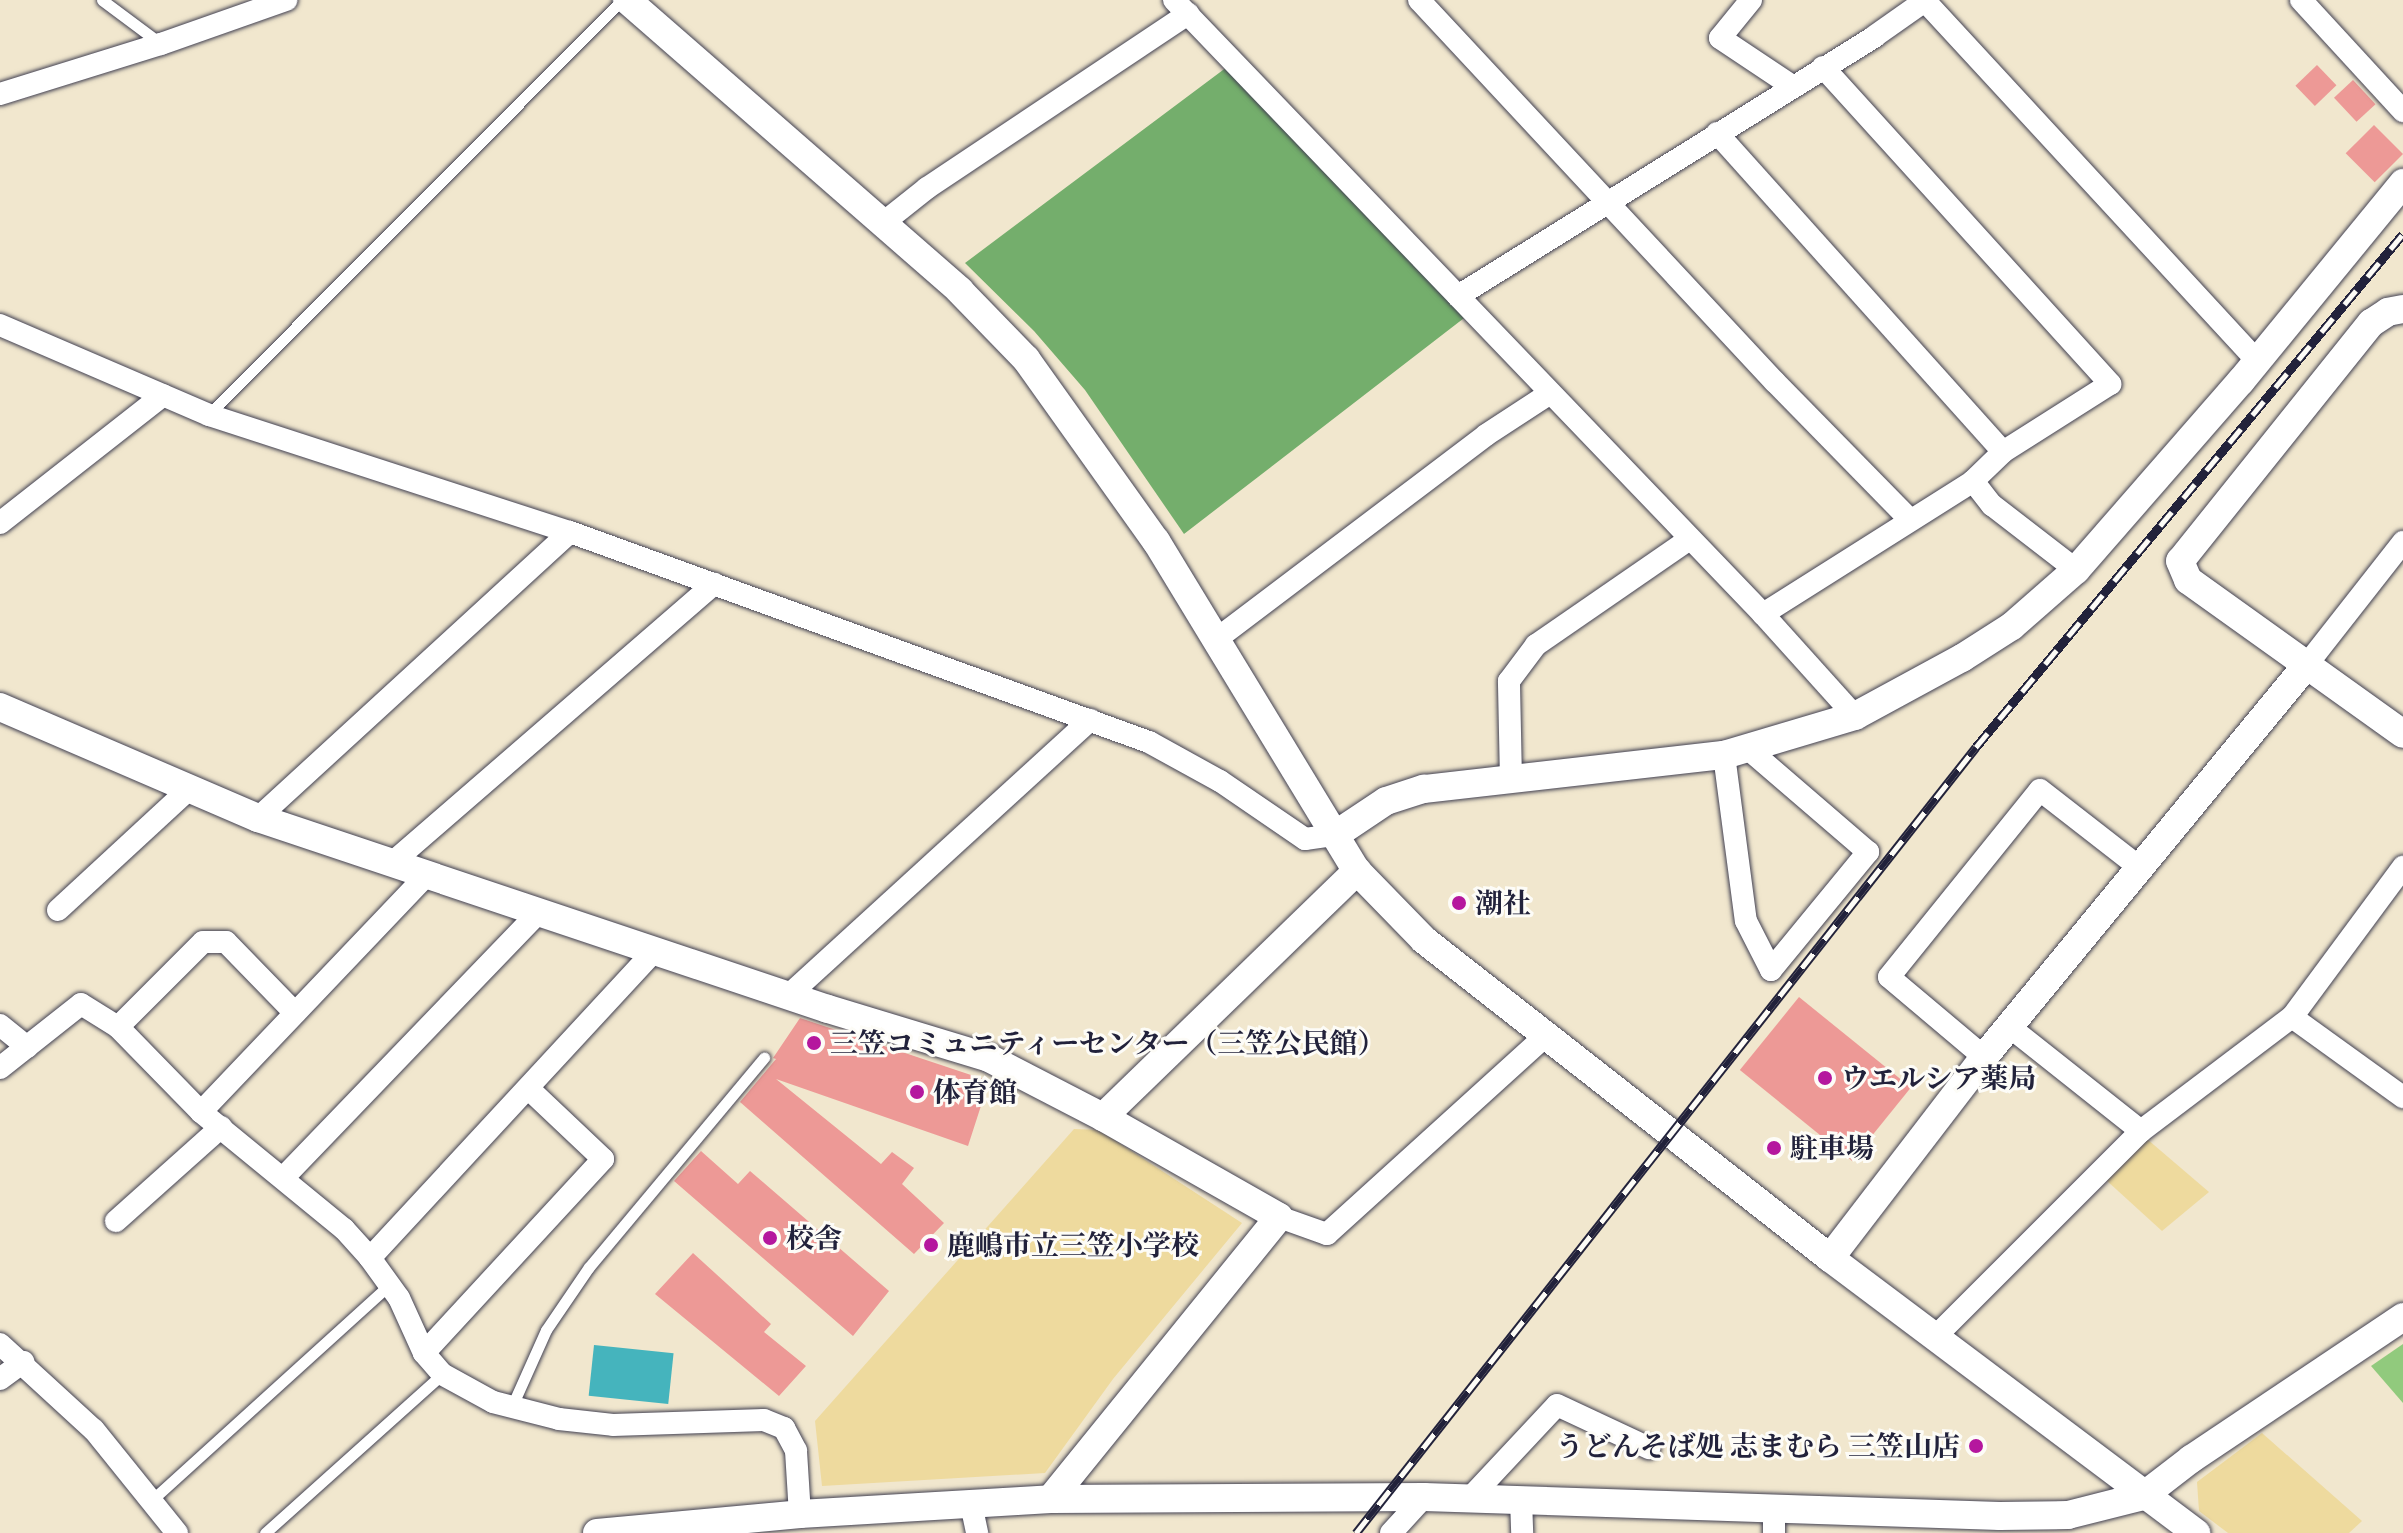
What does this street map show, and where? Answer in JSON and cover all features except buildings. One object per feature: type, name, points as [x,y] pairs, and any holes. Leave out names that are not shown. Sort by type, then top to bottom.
[{"type":"street","points":[[0,94],[161,44],[286,0]]},
{"type":"street","points":[[624,0],[960,291],[1026,359],[1156,541],[1214,641],[1357,871],[1424,940],[1830,1258],[2196,1533]]},
{"type":"street","points":[[1419,0],[1609,200],[1775,382],[1909,519]]},
{"type":"street","points":[[1751,0],[1720,38],[1792,86]]},
{"type":"street","points":[[1458,296],[1925,0],[2257,361]]},
{"type":"street","points":[[2301,0],[2403,111]]},
{"type":"street","points":[[883,223],[927,188],[1181,7],[1688,540],[1763,614],[1855,716]]},
{"type":"street","points":[[1763,614],[1973,481],[2003,452],[2110,384],[1823,67]]},
{"type":"street","points":[[1717,133],[2003,452]]},
{"type":"street","points":[[0,325],[209,415],[570,532],[1090,720],[1179,756],[1305,839],[1335,835],[1386,801],[1424,789],[1735,751],[1855,716],[1962,658],[2012,626],[2076,570],[2257,361],[2403,183]]},
{"type":"street","points":[[2403,309],[2388,312],[2371,323],[2180,561],[2188,580],[2305,667],[2403,734]]},
{"type":"street","points":[[1214,641],[1486,435],[1549,394]]},
{"type":"street","points":[[0,523],[163,395]]},
{"type":"street","points":[[1973,481],[1992,505],[2076,570]]},
{"type":"street","points":[[258,818],[570,532]]},
{"type":"street","points":[[1511,780],[1509,681],[1536,645],[1688,540]]},
{"type":"street","points":[[1830,1258],[1984,1057],[2011,1028],[2139,867],[2305,667],[2403,542]]},
{"type":"street","points":[[393,862],[714,584]]},
{"type":"street","points":[[0,707],[258,818],[789,995],[989,1058],[1103,1117],[1279,1217],[1327,1234],[1545,1036]]},
{"type":"street","points":[[789,995],[1090,720]]},
{"type":"street","points":[[1735,751],[1868,852],[1771,970],[1746,921],[1735,751]]},
{"type":"street","points":[[58,910],[190,788]]},
{"type":"street","points":[[1984,1057],[1889,977],[2040,790],[2139,867]]},
{"type":"street","points":[[1935,1337],[2141,1131],[2292,1017],[2403,867]]},
{"type":"street","points":[[1103,1117],[1357,871]]},
{"type":"street","points":[[201,1112],[428,874]]},
{"type":"street","points":[[284,1177],[540,911]]},
{"type":"street","points":[[118,1027],[203,942],[226,942],[295,1013]]},
{"type":"street","points":[[370,1258],[655,950]]},
{"type":"street","points":[[0,1068],[81,1004],[118,1027],[201,1112],[284,1177],[370,1258],[399,1298],[424,1353],[442,1374],[493,1402],[559,1419],[613,1425],[764,1420],[784,1428],[796,1451],[800,1514]]},
{"type":"street","points":[[2292,1017],[2403,1097]]},
{"type":"street","points":[[0,1025],[27,1047]]},
{"type":"street","points":[[2011,1028],[2141,1131]]},
{"type":"street","points":[[424,1353],[603,1159],[528,1088]]},
{"type":"street","points":[[116,1221],[221,1127]]},
{"type":"street","points":[[1051,1499],[1279,1217]]},
{"type":"street","points":[[597,1533],[694,1529],[800,1514],[1051,1499],[1521,1499],[1774,1520],[2071,1524],[2143,1496],[2191,1459],[2403,1317]]},
{"type":"street","points":[[0,1344],[94,1430],[153,1499],[177,1533]]},
{"type":"street","points":[[0,1379],[23,1362]]},
{"type":"street","points":[[1470,1498],[1557,1405],[1649,1448]]},
{"type":"street","points":[[1391,1533],[1424,1497]]},
{"type":"street","points":[[1521,1499],[1522,1533]]},
{"type":"street","points":[[971,1504],[977,1533]]},
{"type":"lane","points":[[102,0],[161,44]]},
{"type":"lane","points":[[209,415],[624,0]]},
{"type":"lane","points":[[512,1406],[546,1330],[589,1267],[764,1058]]},
{"type":"lane","points":[[153,1499],[389,1285]]},
{"type":"lane","points":[[265,1533],[442,1374]]},
{"type":"green space","points":[[1227,67],[1468,315],[1184,534],[1085,390],[1034,331],[965,263]]},
{"type":"green space","points":[[2403,1344],[2403,1403],[2371,1366]]},
{"type":"sand","points":[[1074,1129],[1099,1130],[1242,1223],[1113,1379],[1045,1473],[822,1486],[815,1421]]},
{"type":"sand","points":[[2147,1139],[2209,1192],[2162,1231],[2106,1180]]},
{"type":"sand","points":[[2262,1433],[2362,1521],[2349,1533],[2228,1533],[2199,1511],[2197,1482]]},
{"type":"water","points":[[594,1345],[674,1353],[668,1404],[589,1396]]},
{"type":"railway","points":[[1356,1533],[1976,747],[2403,234]]},
{"type":"place","name":"潮社","points":[[1459,903]]},
{"type":"place","name":"三笠コミュニティーセンター（三笠公民館）","points":[[814,1043]]},
{"type":"place","name":"ウエルシア薬局","points":[[1825,1078]]},
{"type":"place","name":"体育館","points":[[917,1092]]},
{"type":"place","name":"駐車場","points":[[1774,1148]]},
{"type":"place","name":"校舎","points":[[770,1238]]},
{"type":"place","name":"鹿嶋市立三笠小学校","points":[[931,1245]]},
{"type":"place","name":"うどんそば処 志まむら 三笠山店","points":[[1976,1446]]}]
